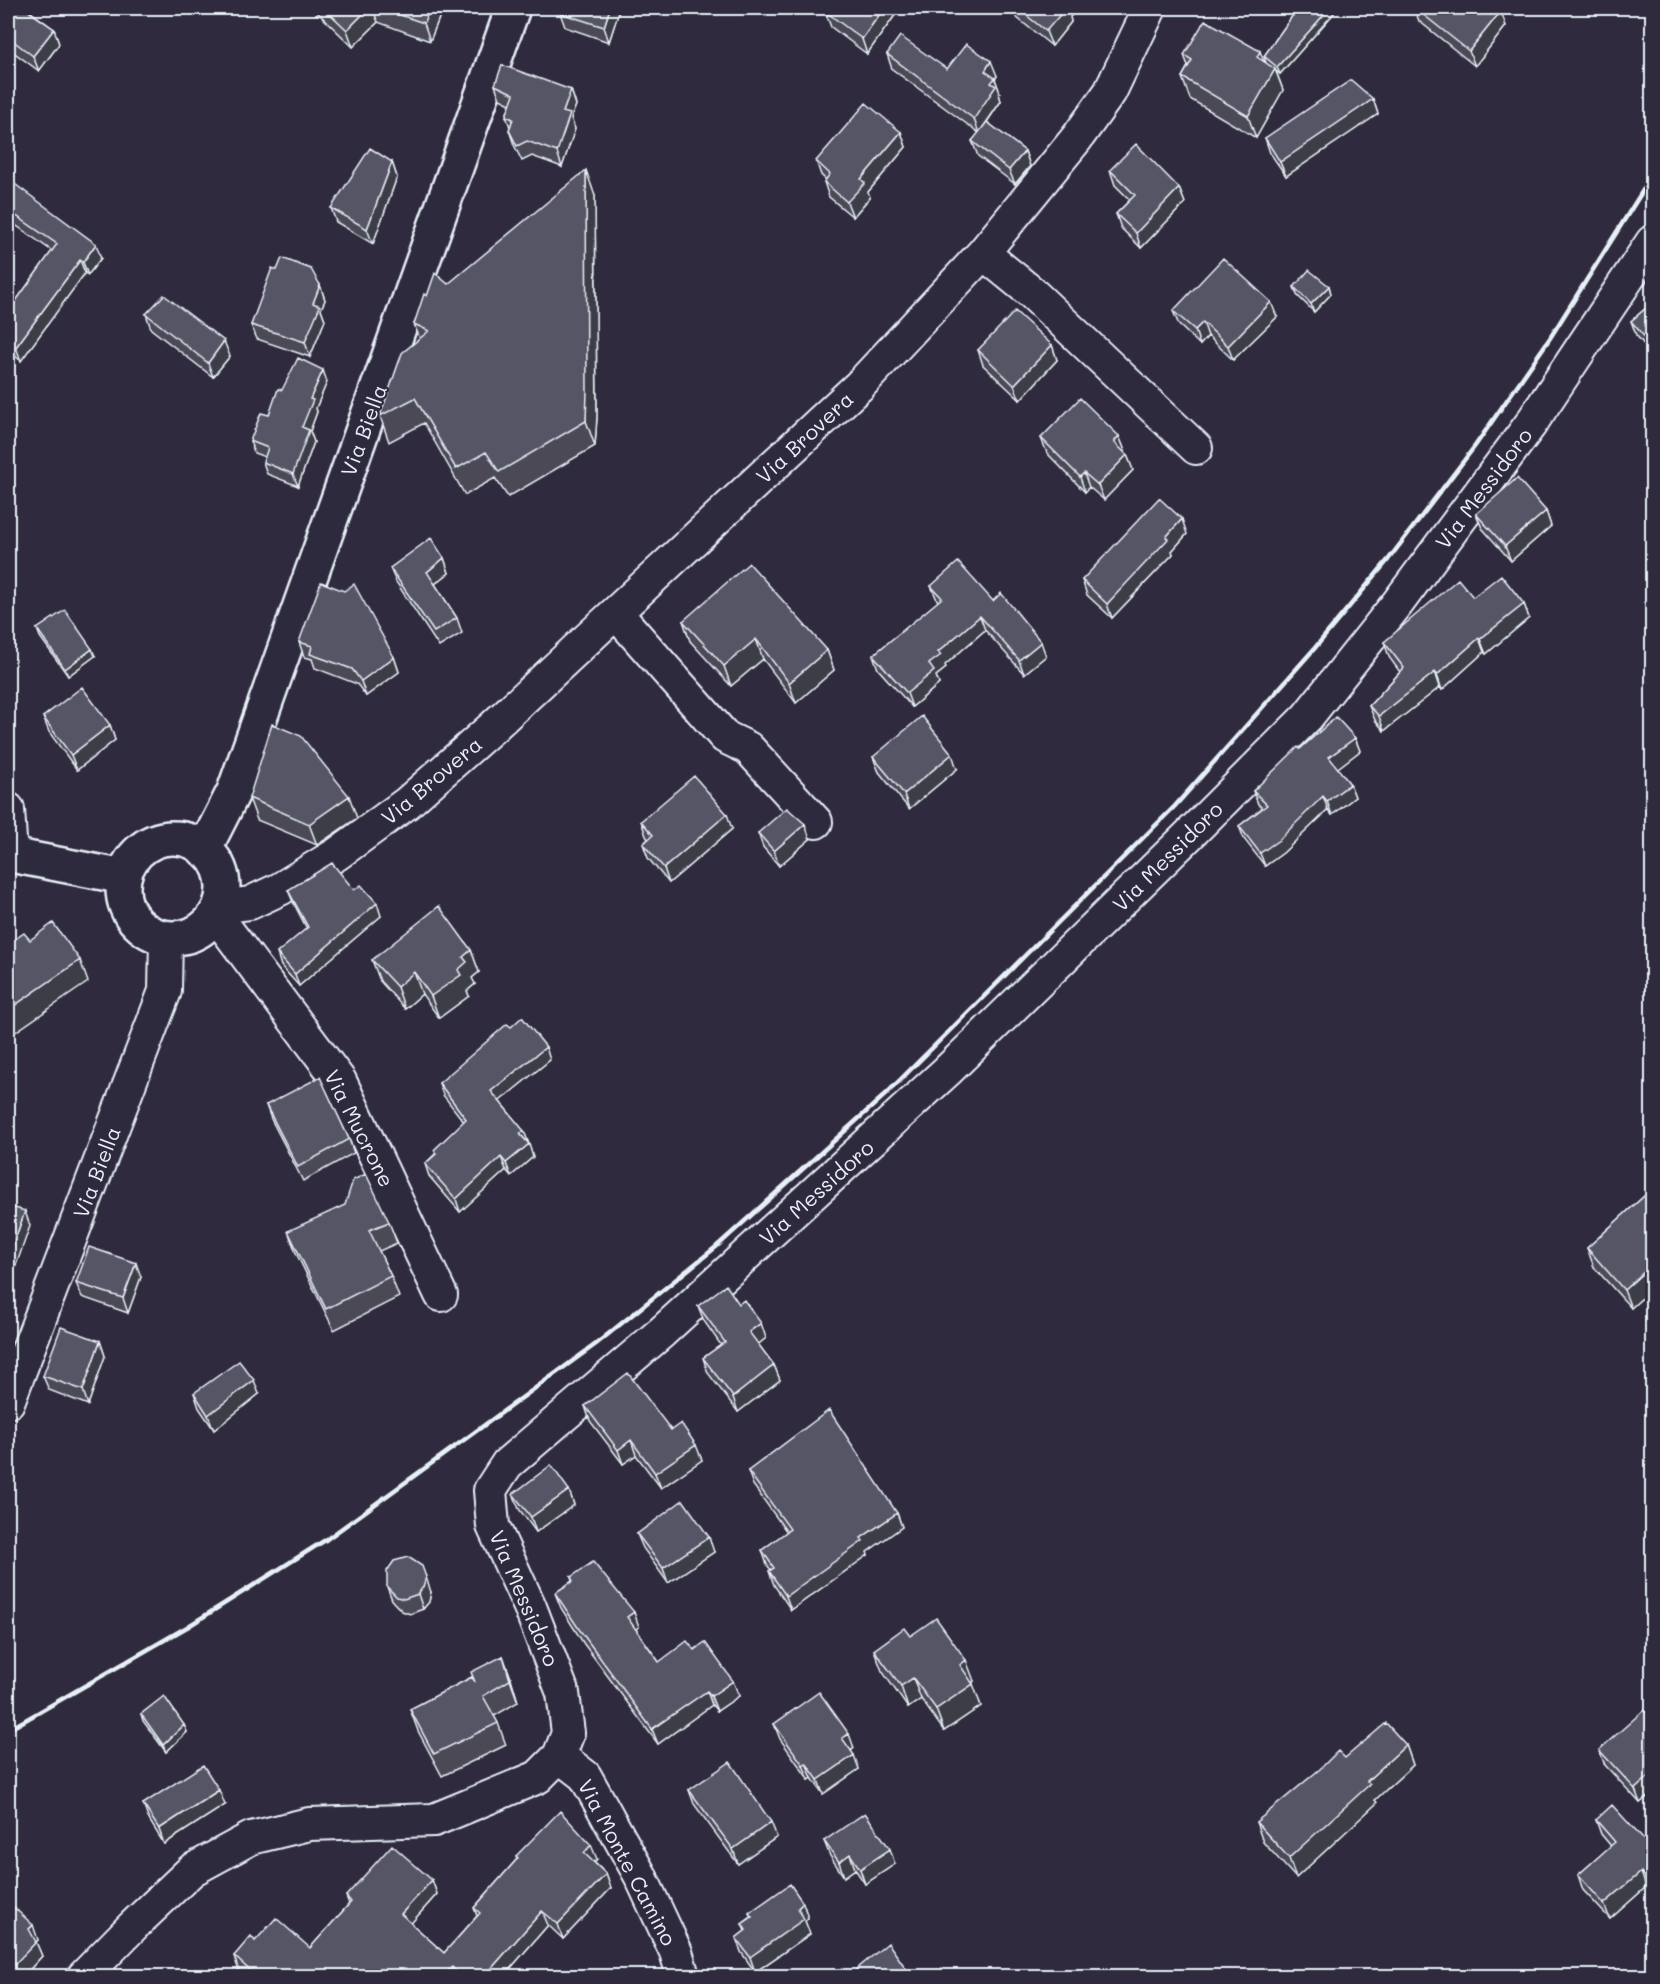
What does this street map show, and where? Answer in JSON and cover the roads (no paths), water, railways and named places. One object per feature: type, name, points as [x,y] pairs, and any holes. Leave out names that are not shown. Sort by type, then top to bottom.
[{"type":"street","name":"Via Biella","points":[[204,850],[234,791],[513,8]]},
{"type":"street","name":"Via Brovera","points":[[218,908],[250,903],[280,889],[337,854],[407,803],[494,726],[860,385],[983,253],[1077,138],[1110,92],[1149,8]]},
{"type":"street","name":"Via Messidoro","points":[[84,1977],[192,1870],[250,1838],[309,1824],[434,1820],[538,1777],[559,1756],[568,1733],[563,1693],[531,1607],[493,1526],[490,1490],[507,1464],[662,1332],[947,1071],[1187,837],[1306,717],[1397,604],[1530,424],[1653,242]]},
{"type":"street","points":[[983,253],[1031,292],[1196,448]]},
{"type":"street","points":[[616,613],[725,737],[748,748],[816,822]]},
{"type":"street","points":[[8,809],[9,855],[124,877]]},
{"type":"street","points":[[163,839],[191,842],[204,850],[220,873],[223,887],[218,908],[206,925],[195,933],[181,938],[166,938],[151,933],[137,924],[127,910],[123,893],[124,877],[129,864],[138,852],[163,839]]},
{"type":"street","name":"Via Mucrone","points":[[218,908],[340,1081],[441,1295]]},
{"type":"street","name":"Via Biella","points":[[8,1402],[165,991],[166,938]]},
{"type":"street","name":"Via Monte Camino","points":[[559,1756],[585,1776],[640,1875],[676,1952],[683,1977]]},
{"type":"railway","points":[[8,1730],[187,1627],[327,1539],[468,1437],[596,1344],[716,1247],[886,1094],[1175,806],[1314,649],[1388,560],[1475,446],[1550,338],[1652,176]]}]
